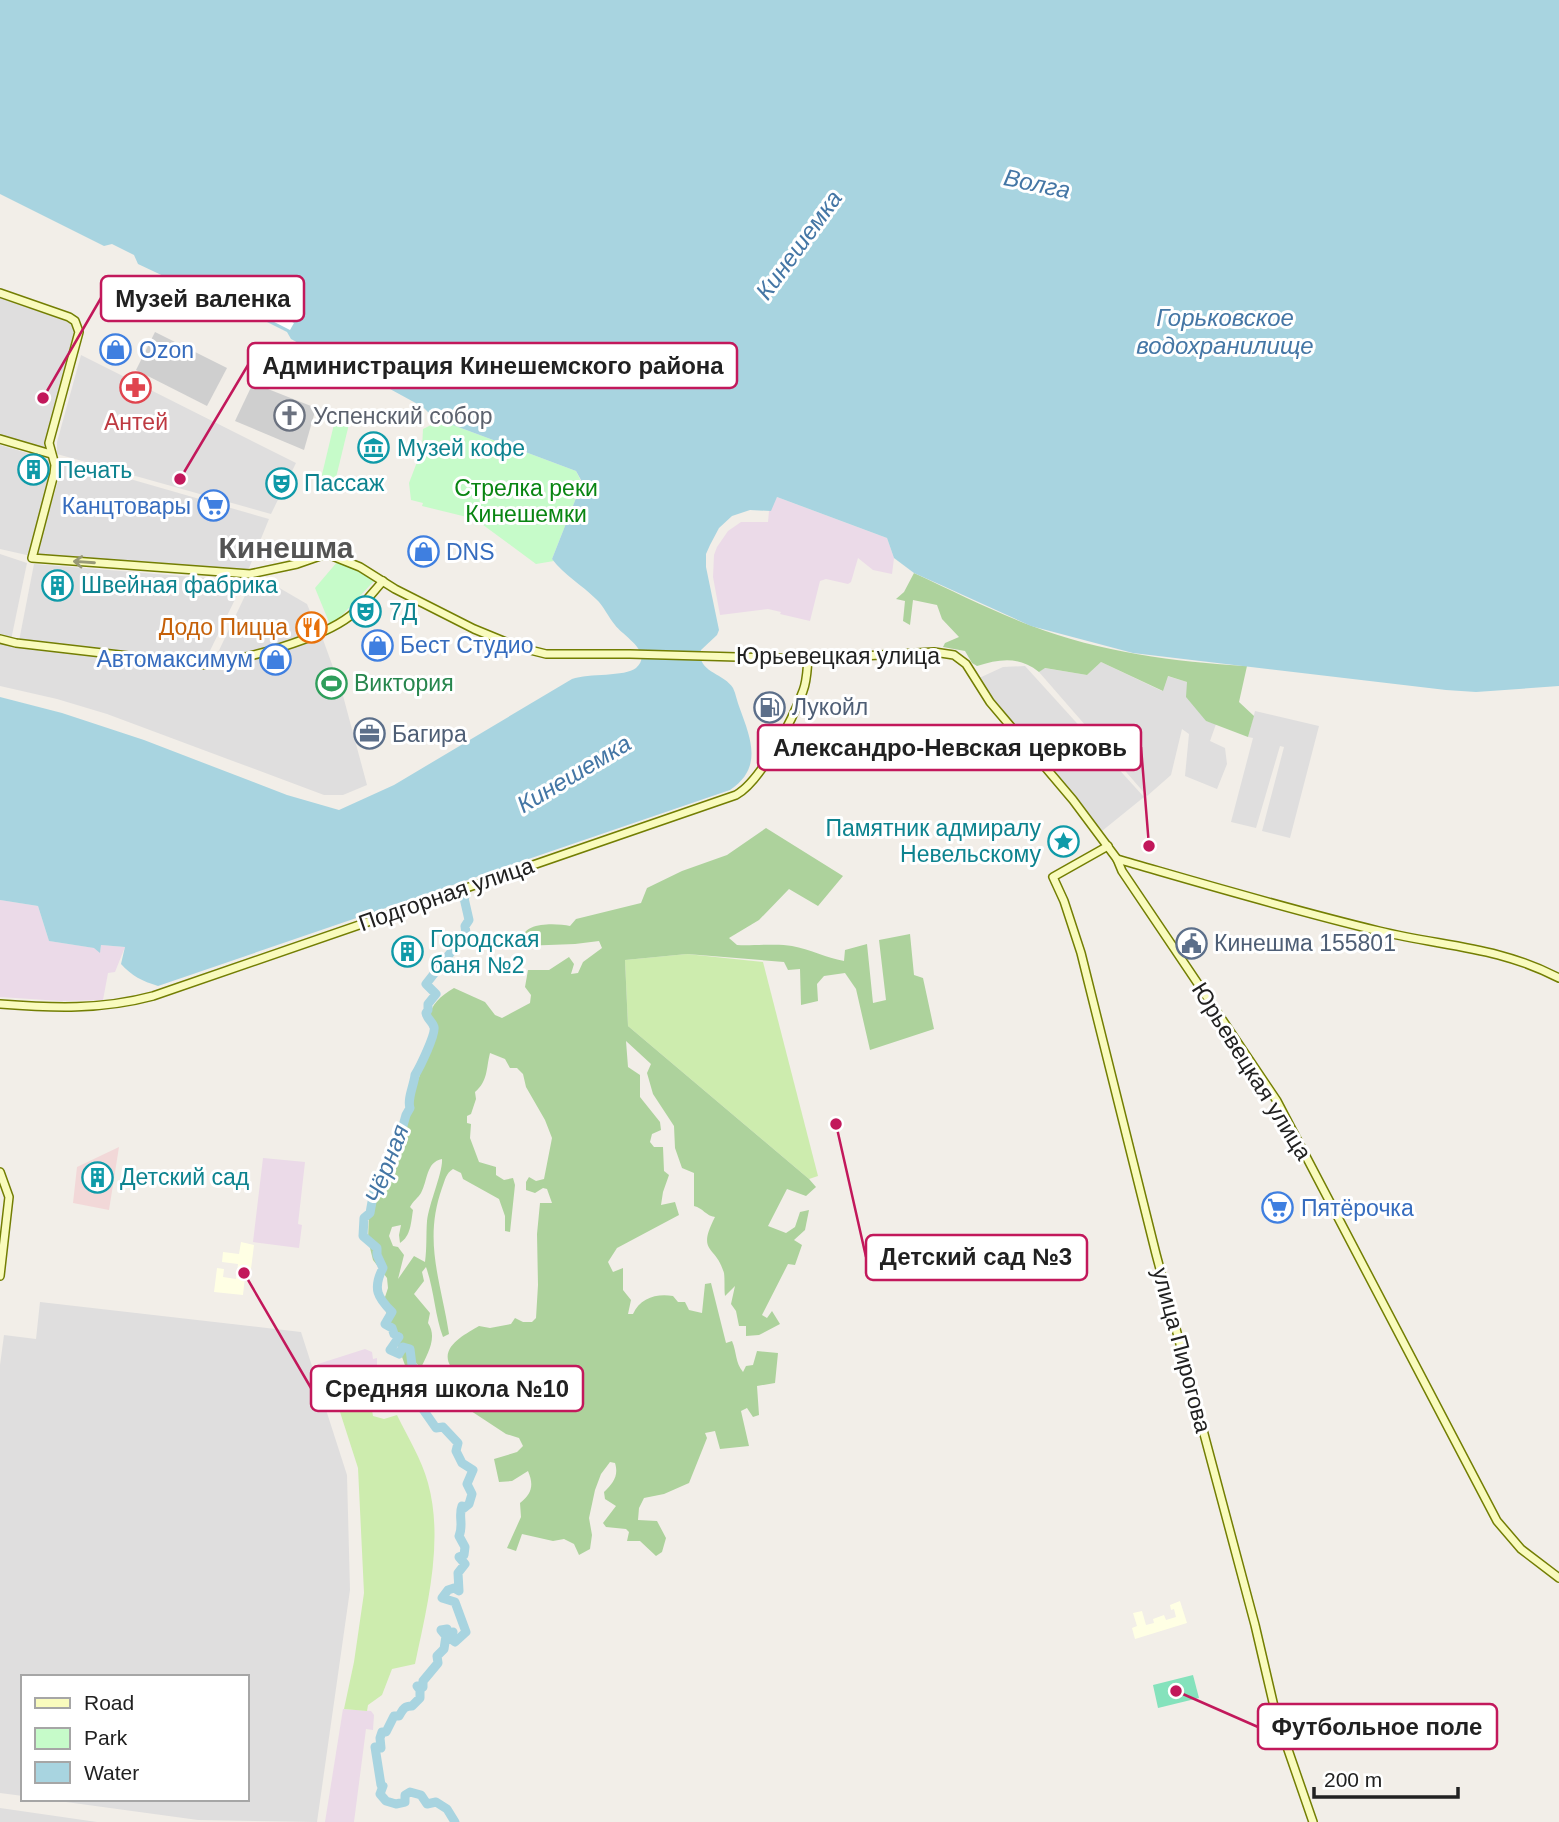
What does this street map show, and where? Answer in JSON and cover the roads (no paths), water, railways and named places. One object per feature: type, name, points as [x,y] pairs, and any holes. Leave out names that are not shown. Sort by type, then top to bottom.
[{"type":"street","points":[[0,293],[72,318],[77,324],[79,336],[51,438],[51,454]]},
{"type":"street","points":[[0,439],[51,454]]},
{"type":"street","name":"Юрьевецкая улица","points":[[51,454],[55,465],[54,474],[32,558],[250,574],[298,564],[323,555],[342,559],[474,629],[531,651],[559,654],[808,659],[934,652],[960,659],[972,672],[990,702],[1108,846],[1280,1108],[1500,1527],[1521,1549],[1559,1578]]},
{"type":"street","points":[[0,639],[206,666],[232,661],[322,632],[350,616],[383,580]]},
{"type":"street","name":"Подгорная улица","points":[[0,1004],[91,1008],[142,999],[736,795],[755,779],[787,726],[804,691],[808,659]]},
{"type":"street","name":"улица Пирогова","points":[[1108,846],[1053,877],[1081,953],[1276,1715],[1313,1822]]},
{"type":"street","points":[[1117,859],[1381,932],[1501,954],[1559,978]]},
{"type":"street","points":[[0,1172],[9,1197],[0,1276]]},
{"type":"water","name":"Горьковское водохранилище","points":[[0,0],[1559,0],[1559,686],[1476,692],[1446,690],[1133,653],[1031,626],[914,573],[894,558],[887,538],[777,497],[771,511],[750,510],[732,516],[719,528],[706,554],[706,567],[719,630],[701,650],[701,657],[707,668],[733,688],[748,731],[752,752],[747,772],[730,790],[158,986],[138,978],[121,964],[125,947],[101,945],[100,953],[94,948],[49,941],[38,906],[0,900],[0,697],[62,713],[144,740],[287,795],[339,810],[394,785],[572,679],[631,671],[641,662],[641,656],[639,650],[615,625],[599,602],[552,559],[580,488],[581,480],[576,471],[434,418],[423,407],[291,339],[287,332],[231,304],[223,304],[138,264],[134,255],[112,244],[104,246],[0,194]]},
{"type":"waterway","name":"Чёрная","points":[[455,1822],[447,1809],[436,1802],[427,1804],[421,1795],[410,1792],[405,1795],[405,1802],[396,1804],[386,1801],[380,1794],[383,1786],[375,1747],[381,1748],[382,1732],[386,1732],[394,1716],[399,1716],[405,1708],[412,1706],[420,1698],[417,1686],[423,1687],[423,1681],[438,1663],[437,1656],[444,1649],[446,1636],[441,1630],[447,1629],[448,1634],[453,1632],[451,1639],[455,1642],[466,1632],[455,1602],[442,1598],[448,1590],[454,1588],[459,1591],[458,1573],[465,1564],[459,1557],[464,1555],[465,1547],[459,1536],[461,1510],[462,1506],[464,1508],[469,1504],[472,1494],[467,1484],[473,1470],[462,1463],[456,1451],[458,1443],[443,1427],[436,1428],[422,1408],[416,1405],[416,1400],[420,1398],[417,1388],[420,1375],[412,1365],[410,1349],[403,1347],[399,1354],[390,1350],[399,1337],[385,1324],[392,1312],[378,1293],[377,1287],[383,1268],[377,1248],[363,1236],[364,1218],[370,1213],[375,1185],[397,1147],[410,1108],[415,1075],[433,1036],[434,1027],[426,1013],[428,1004],[436,994],[426,984],[466,933],[465,926],[469,920],[465,892]]},
{"type":"place","name":"Ozon","points":[[116,350]]},
{"type":"place","name":"Антей","points":[[136,388]]},
{"type":"place","name":"Музей валенка","points":[[43,398]]},
{"type":"place","name":"Успенский собор","points":[[290,416]]},
{"type":"place","name":"Музей кофе","points":[[374,448]]},
{"type":"place","name":"Печать","points":[[34,470]]},
{"type":"place","name":"Администрация Кинешемского района","points":[[180,479]]},
{"type":"place","name":"Пассаж","points":[[281,483]]},
{"type":"place","name":"Канцтовары","points":[[214,506]]},
{"type":"place","name":"DNS","points":[[423,552]]},
{"type":"place","name":"Швейная фабрика","points":[[58,585]]},
{"type":"place","name":"7Д","points":[[366,612]]},
{"type":"place","name":"Додо Пицца","points":[[311,627]]},
{"type":"place","name":"Бест Студио","points":[[377,645]]},
{"type":"place","name":"Автомаксимум","points":[[276,659]]},
{"type":"place","name":"Виктория","points":[[331,683]]},
{"type":"place","name":"Лукойл","points":[[769,707]]},
{"type":"place","name":"Багира","points":[[369,734]]},
{"type":"place","name":"Памятник адмиралу Невельскому","points":[[1064,841]]},
{"type":"place","name":"Александро-Невская церковь","points":[[1149,846]]},
{"type":"place","name":"Кинешма 155801","points":[[1191,943]]},
{"type":"place","name":"Городская баня №2","points":[[407,952]]},
{"type":"place","name":"Детский сад №3","points":[[836,1124]]},
{"type":"place","name":"Детский сад","points":[[97,1177]]},
{"type":"place","name":"Пятёрочка","points":[[1278,1208]]},
{"type":"place","name":"Средняя школа №10","points":[[244,1273]]},
{"type":"place","name":"Футбольное поле","points":[[1176,1691]]},
{"type":"district","name":"Кинешма","points":[[286,548]]},
{"type":"water label","name":"Волга","points":[[1037,184]]},
{"type":"water label","name":"Кинешемка","points":[[799,245]]},
{"type":"water label","name":"Кинешемка","points":[[574,774]]},
{"type":"park label","name":"Стрелка реки Кинешемки","points":[[526,501]]}]
